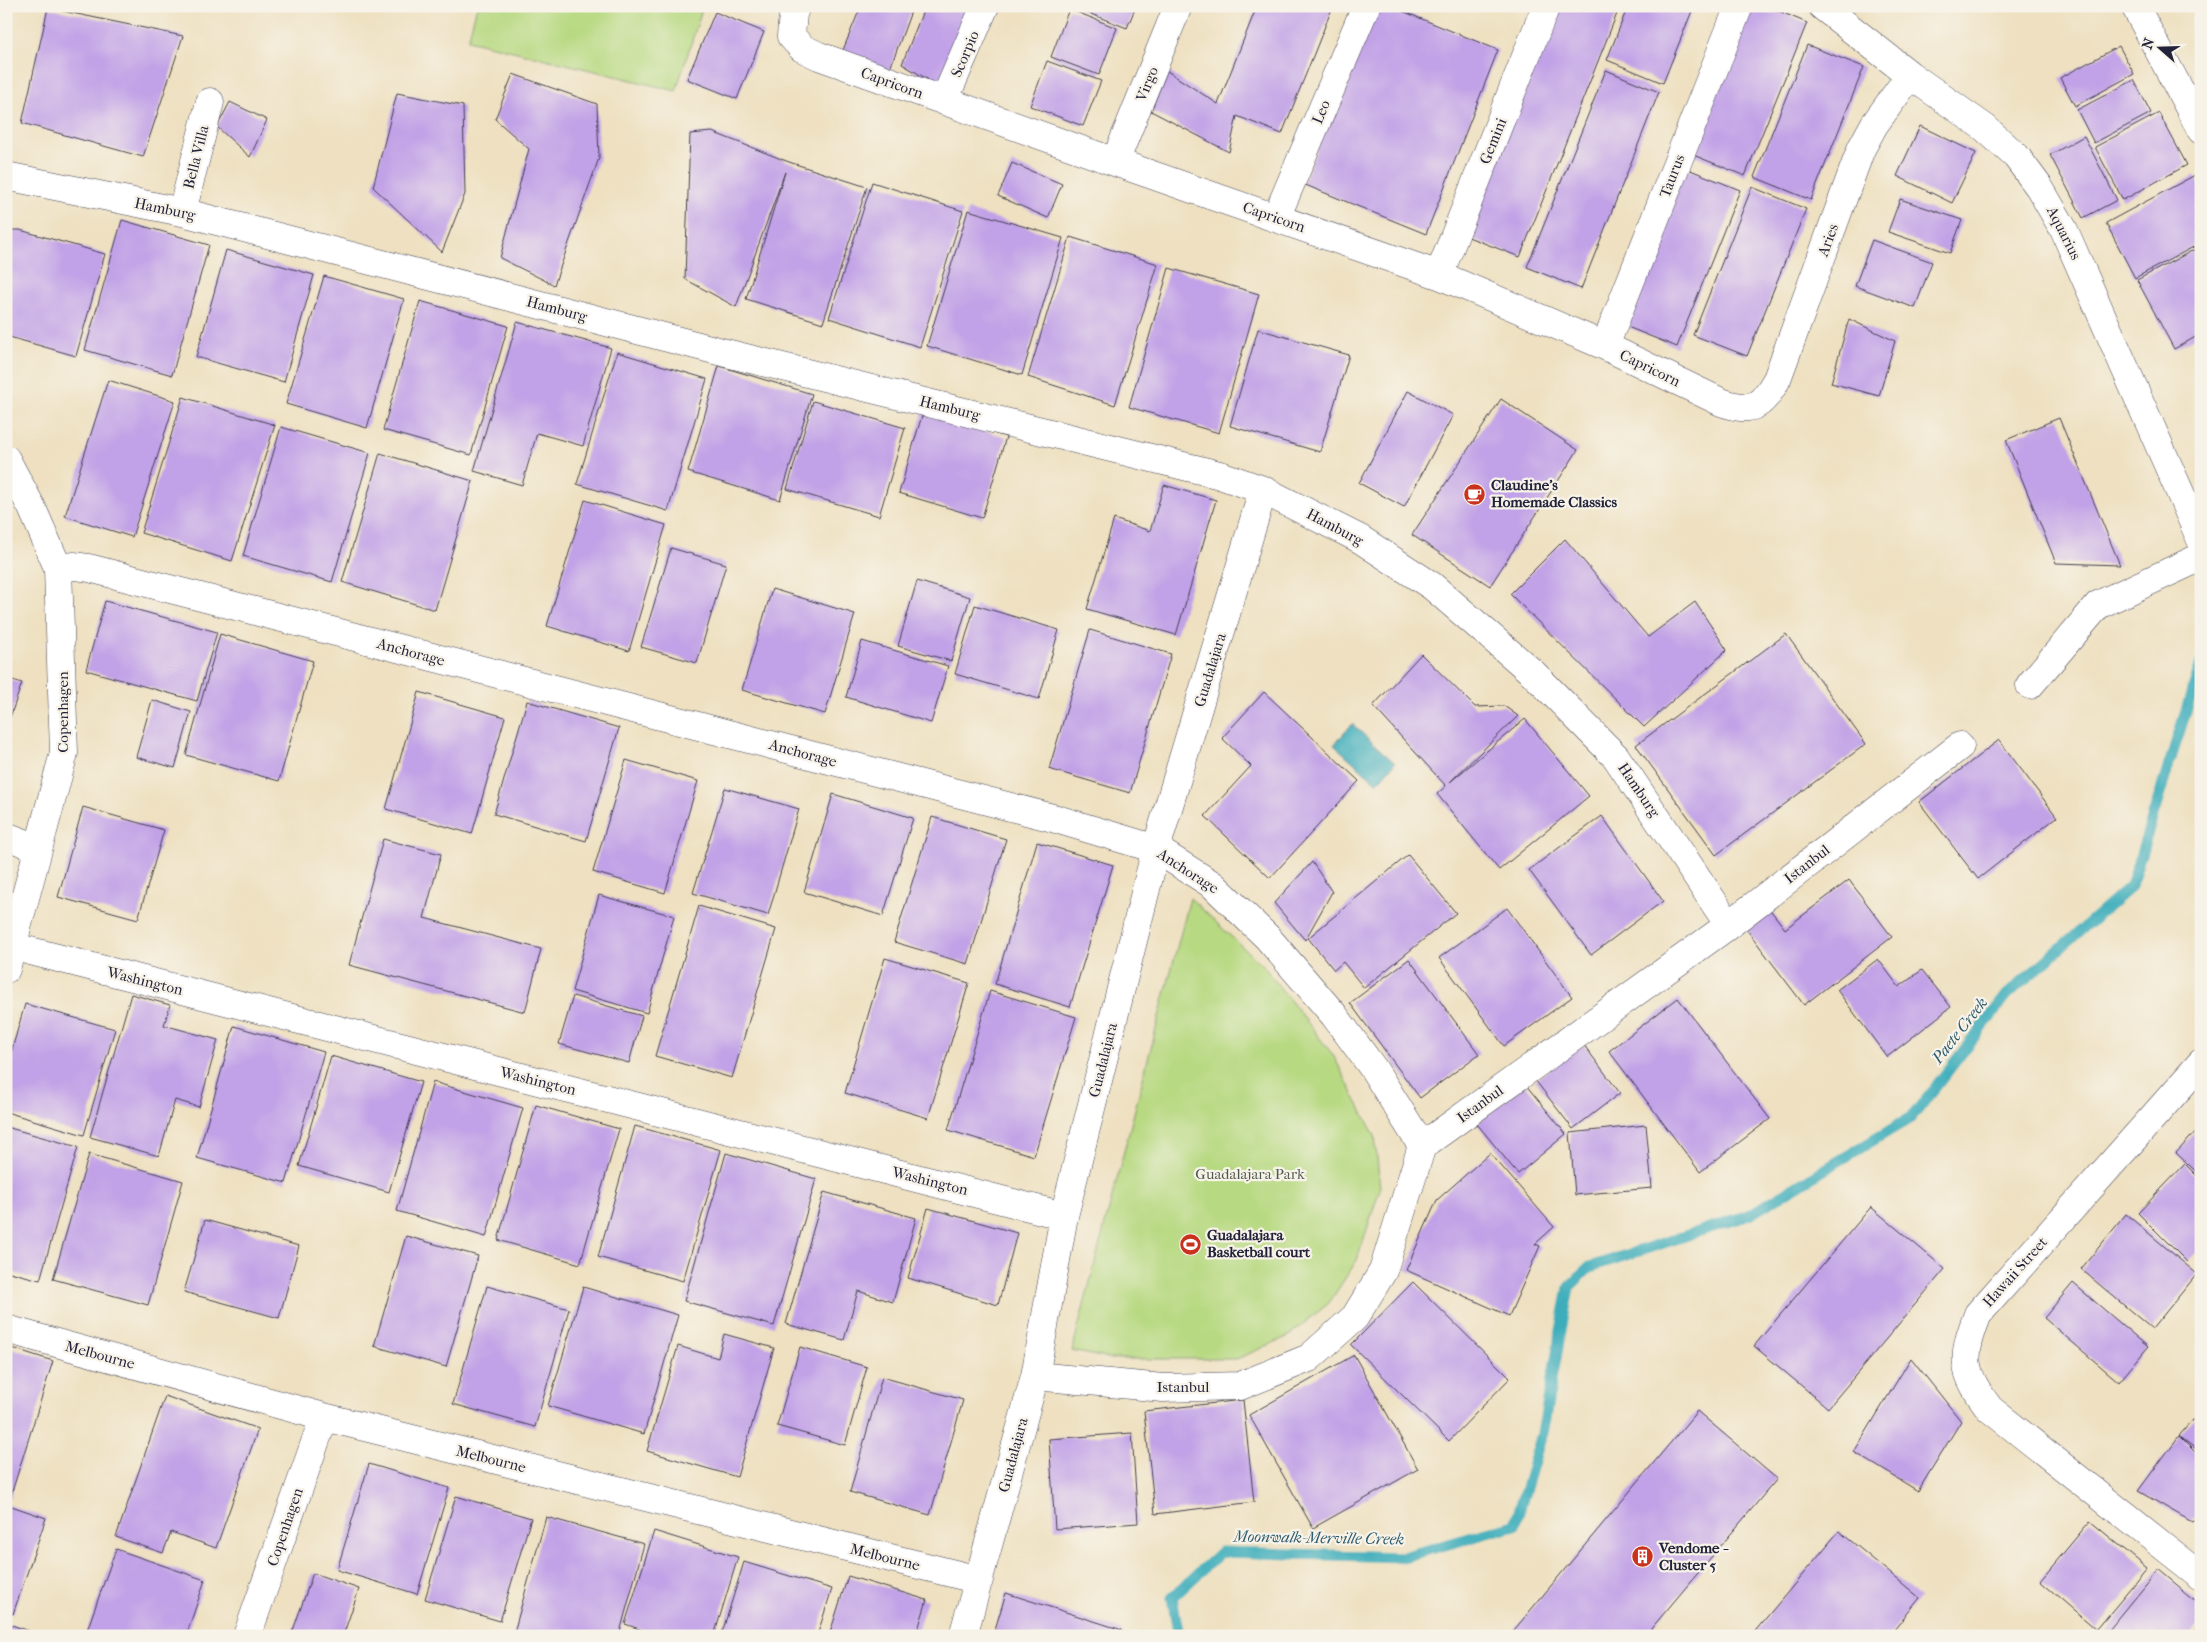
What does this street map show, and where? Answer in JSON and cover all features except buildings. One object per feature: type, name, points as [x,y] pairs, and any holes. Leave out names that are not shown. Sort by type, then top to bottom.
[{"type":"street","name":"Capricorn","points":[[796,6],[793,14],[792,36],[802,48],[819,56],[944,102],[1439,275],[1605,346],[1721,402],[1737,408],[1754,407]]},
{"type":"street","name":"Scorpio","points":[[944,102],[984,6]]},
{"type":"street","name":"Virgo","points":[[1115,162],[1178,6]]},
{"type":"street","name":"Leo","points":[[1276,218],[1366,6]]},
{"type":"street","name":"Gemini","points":[[1439,275],[1546,6]]},
{"type":"street","name":"Taurus","points":[[1605,346],[1738,6]]},
{"type":"street","name":"Aquarius","points":[[1822,6],[1910,75],[1985,128],[2016,156],[2039,187],[2064,230],[2201,540]]},
{"type":"street","points":[[2135,6],[2201,130]]},
{"type":"street","name":"Aries","points":[[1754,407],[1766,398],[1777,379],[1861,149],[1874,125],[1910,75]]},
{"type":"street","name":"Bella Villa","points":[[182,212],[210,102]]},
{"type":"street","name":"Hamburg","points":[[6,176],[182,212],[722,352],[1220,474],[1263,490],[1360,539],[1432,586],[1534,674],[1616,757],[1729,925]]},
{"type":"street","name":"Copenhagen","points":[[6,459],[32,508],[58,568],[64,753],[9,958]]},
{"type":"street","name":"Guadalajara","points":[[963,1636],[1035,1376],[1064,1216],[1156,849],[1263,490]]},
{"type":"street","points":[[2030,685],[2098,606],[2201,557]]},
{"type":"street","name":"Anchorage","points":[[58,568],[75,566],[90,568],[1053,818],[1156,849],[1213,885],[1267,937],[1334,1015],[1373,1068],[1422,1146]]},
{"type":"street","name":"Istanbul","points":[[1035,1376],[1163,1388],[1240,1386],[1309,1358],[1355,1317],[1383,1271],[1422,1146],[1729,925],[1960,746]]},
{"type":"street","points":[[6,836],[38,848]]},
{"type":"street","name":"Washington","points":[[9,958],[1064,1216]]},
{"type":"street","name":"Hawaii Street","points":[[2201,1063],[1978,1314],[1969,1338],[1965,1363],[1973,1388],[1990,1409],[2201,1576]]},
{"type":"street","name":"Melbourne","points":[[6,1329],[324,1418],[979,1580]]},
{"type":"street","name":"Copenhagen","points":[[247,1636],[324,1418]]},
{"type":"green space","points":[[477,6],[703,6],[676,91],[468,40]]},
{"type":"green space","name":"Guadalajara Park","points":[[1190,898],[1264,967],[1333,1055],[1375,1136],[1380,1189],[1357,1260],[1329,1303],[1287,1337],[1237,1359],[1110,1359],[1072,1351]]},
{"type":"water","points":[[1352,724],[1395,763],[1377,783],[1334,745]]},
{"type":"waterway","name":"Paete Creek","points":[[1179,1636],[1172,1598],[1221,1552],[1403,1557],[1515,1525],[1542,1434],[1569,1287],[1590,1267],[1749,1215],[1912,1117],[2007,995],[2131,886],[2201,663]]},
{"type":"place","name":"Claudine's Homemade Classics","points":[[1475,494]]},
{"type":"place","name":"Guadalajara Basketball court","points":[[1191,1244]]},
{"type":"place","name":"Vendome - Cluster 5","points":[[1643,1557]]},
{"type":"water label","name":"Moonwalk-Merville Creek","points":[[1319,1537]]}]
